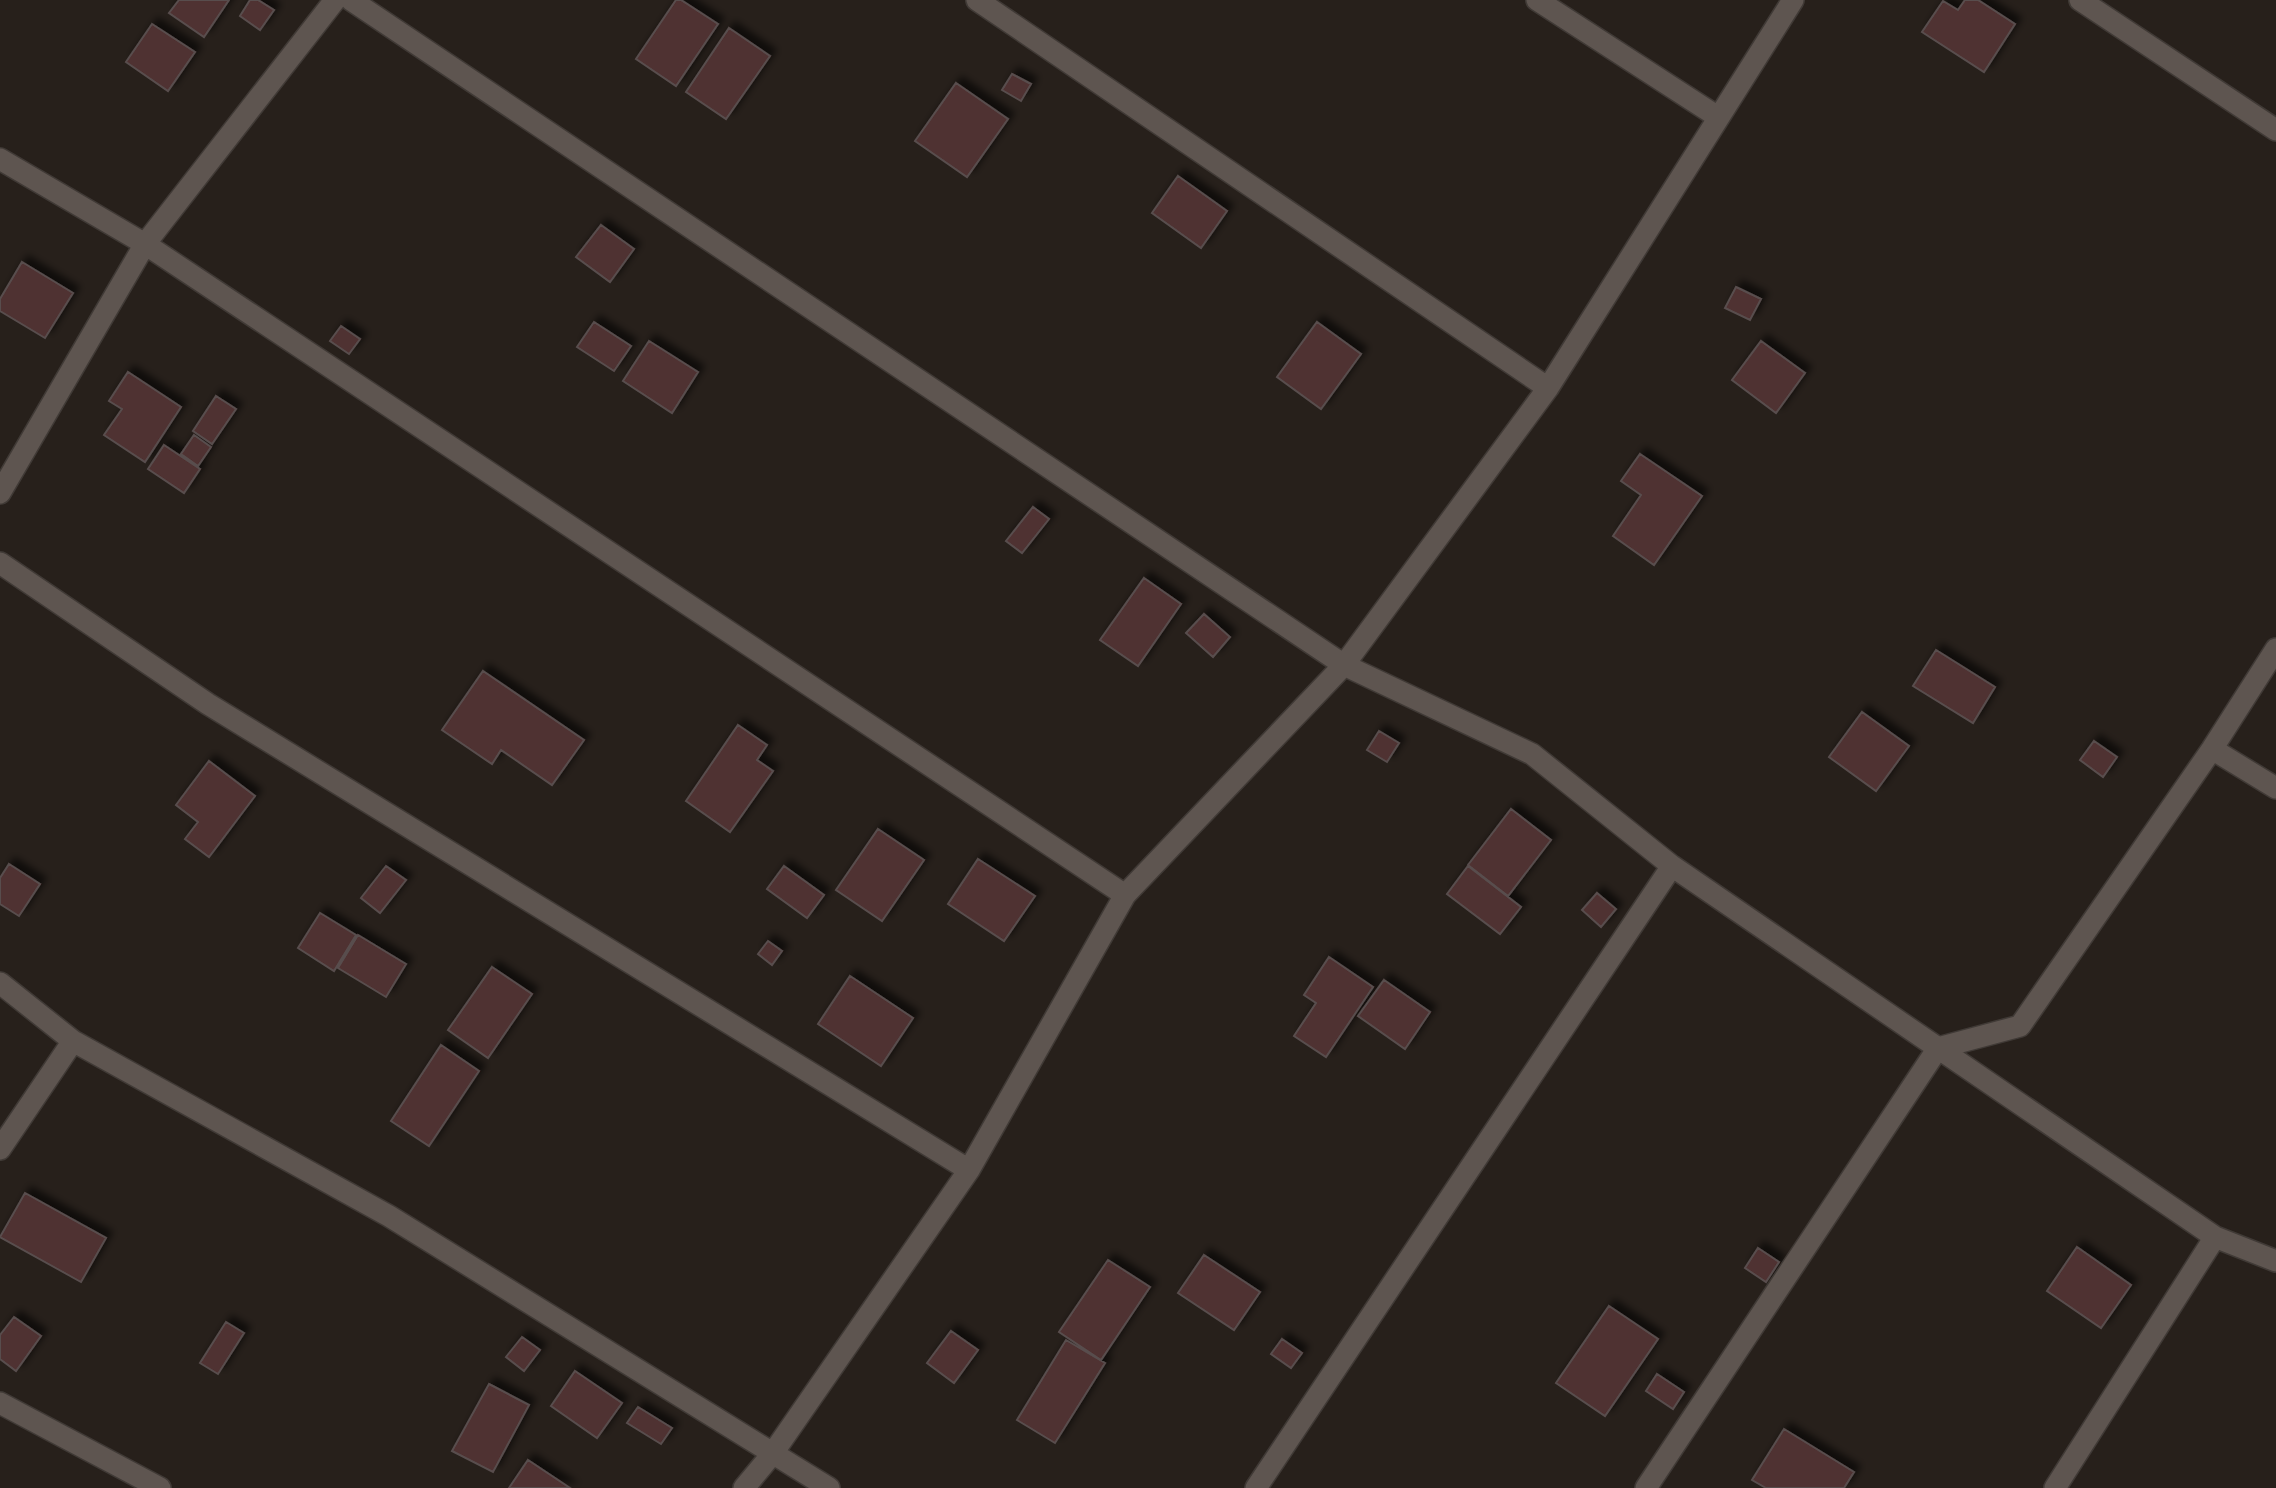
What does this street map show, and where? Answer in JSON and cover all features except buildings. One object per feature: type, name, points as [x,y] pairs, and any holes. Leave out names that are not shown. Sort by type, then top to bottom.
[{"type":"street","points":[[0,493],[145,244],[335,0]]},
{"type":"street","points":[[351,0],[1344,665],[1532,754],[1672,866],[2215,1237],[2276,1261]]},
{"type":"street","points":[[977,0],[1548,388]]},
{"type":"street","points":[[1537,0],[1718,117]]},
{"type":"street","points":[[744,1488],[773,1452],[969,1170],[1125,895],[1344,665],[1548,388],[1793,0]]},
{"type":"street","points":[[2080,0],[2276,130]]},
{"type":"street","points":[[0,159],[145,244],[1125,895]]},
{"type":"street","points":[[0,563],[208,704],[969,1170]]},
{"type":"street","points":[[1646,1488],[1938,1048],[2020,1026],[2213,749],[2276,649]]},
{"type":"street","points":[[2213,749],[2276,788]]},
{"type":"street","points":[[1256,1488],[1672,866]]},
{"type":"street","points":[[0,983],[74,1041],[389,1216],[829,1488]]},
{"type":"street","points":[[0,1149],[74,1041]]},
{"type":"street","points":[[2055,1488],[2215,1237]]},
{"type":"street","points":[[0,1403],[160,1488]]}]
